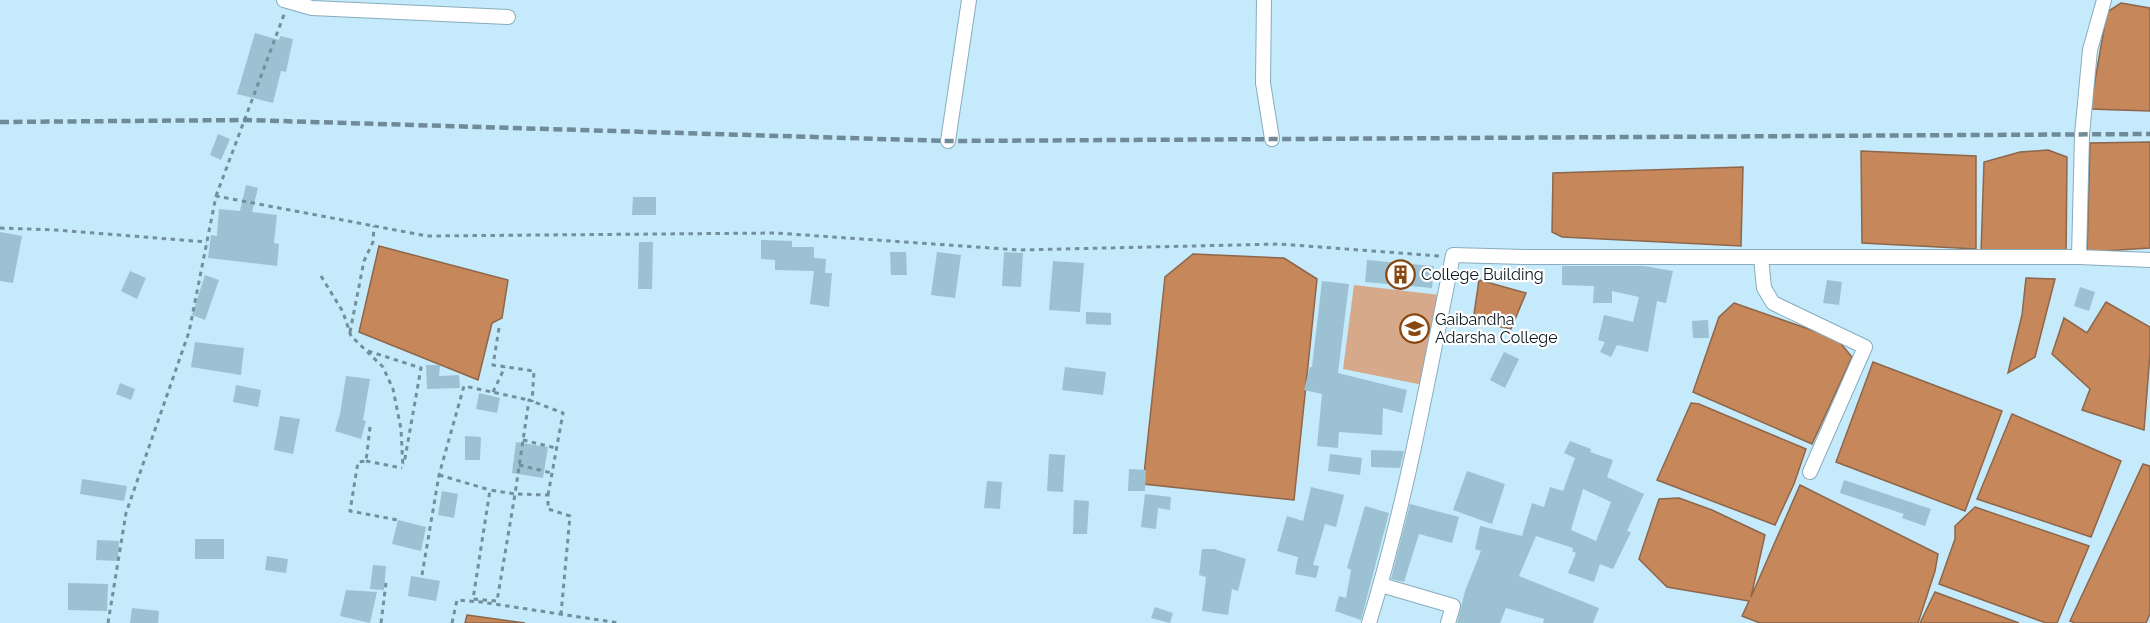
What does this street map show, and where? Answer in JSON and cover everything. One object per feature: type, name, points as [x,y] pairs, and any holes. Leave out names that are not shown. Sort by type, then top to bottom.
[{"type":"street","points":[[948,141],[969,0]]},
{"type":"street","points":[[1264,0],[1263,83],[1272,139]]},
{"type":"street","points":[[2079,257],[2082,135],[2089,61],[2104,0]]},
{"type":"street","points":[[286,1],[312,8],[508,17]]},
{"type":"street","points":[[1369,623],[1381,585],[1410,465],[1453,255],[2079,257],[2150,260]]},
{"type":"street","points":[[1761,257],[1764,288],[1773,303],[1865,347],[1810,472]]},
{"type":"street","points":[[1381,585],[1453,606],[1448,623]]},
{"type":"path","points":[[108,623],[126,513],[189,332],[216,196],[286,1]]},
{"type":"path","points":[[216,196],[427,236],[776,233],[1019,250],[1280,244],[1436,256],[1453,255]]},
{"type":"path","points":[[350,333],[364,261],[373,242],[374,226]]},
{"type":"path","points":[[0,228],[207,242]]},
{"type":"path","points":[[321,276],[343,312],[350,333],[383,367],[393,389],[401,429],[403,468]]},
{"type":"path","points":[[490,490],[473,599],[497,601],[534,371],[493,365],[499,328]]},
{"type":"path","points":[[365,350],[421,368],[403,468]]},
{"type":"path","points":[[493,393],[505,367]]},
{"type":"path","points":[[422,575],[439,475],[464,386],[530,401],[563,413],[548,495],[548,509],[570,516],[561,614]]},
{"type":"path","points":[[366,461],[370,427]]},
{"type":"path","points":[[523,440],[556,448]]},
{"type":"path","points":[[398,520],[350,511],[358,462],[366,461],[403,468]]},
{"type":"path","points":[[519,465],[552,473]]},
{"type":"path","points":[[439,475],[490,490],[515,494],[548,495]]},
{"type":"path","points":[[381,623],[386,583]]},
{"type":"path","points":[[452,623],[457,600],[619,623]]},
{"type":"shaded area","points":[[2121,3],[2150,8],[2150,111],[2090,109],[2107,12]]},
{"type":"shaded area","points":[[2150,142],[2150,248],[2087,252],[2090,143]]},
{"type":"shaded area","points":[[2048,150],[2067,157],[2066,258],[1981,253],[1984,162],[2020,152]]},
{"type":"shaded area","points":[[1861,151],[1976,156],[1976,249],[1862,243]]},
{"type":"shaded area","points":[[1743,167],[1741,246],[1562,237],[1552,232],[1553,173]]},
{"type":"shaded area","points":[[379,246],[508,280],[502,318],[492,323],[478,380],[359,332]]},
{"type":"shaded area","points":[[1193,254],[1284,258],[1317,279],[1294,500],[1143,484],[1165,277]]},
{"type":"shaded area","points":[[2026,278],[2055,279],[2035,357],[2008,373],[2022,315]]},
{"type":"shaded area","points":[[1479,280],[1526,293],[1511,329],[1473,321]]},
{"type":"shaded area","points":[[1354,285],[1440,295],[1423,385],[1343,369]]},
{"type":"shaded area","points":[[2106,302],[2150,327],[2144,430],[2082,410],[2090,389],[2052,354],[2064,318],[2087,333]]},
{"type":"shaded area","points":[[1734,303],[1837,339],[1852,357],[1812,444],[1693,392],[1719,317]]},
{"type":"shaded area","points":[[1873,362],[2002,411],[1965,511],[1836,462]]},
{"type":"shaded area","points":[[1691,403],[1699,404],[1806,449],[1794,484],[1775,525],[1657,480]]},
{"type":"shaded area","points":[[2012,414],[2121,461],[2091,537],[1977,499]]},
{"type":"shaded area","points":[[2143,464],[2150,466],[2150,614],[2146,623],[2075,623],[2070,621]]},
{"type":"shaded area","points":[[1800,485],[1938,554],[1935,571],[1918,623],[1760,623],[1742,616],[1749,601],[1667,587],[1639,559],[1659,499],[1679,498],[1712,510],[1765,535],[1751,597]]},
{"type":"shaded area","points":[[1975,507],[2089,546],[2057,623],[2046,623],[1939,584],[1955,539],[1955,526]]},
{"type":"shaded area","points":[[1935,592],[2019,623],[1920,623]]},
{"type":"shaded area","points":[[467,615],[525,623],[465,623]]},
{"type":"building","points":[[255,33],[279,40],[280,36],[293,39],[286,72],[281,71],[273,103],[237,94]]},
{"type":"building","points":[[218,134],[230,139],[221,160],[210,155]]},
{"type":"building","points":[[246,185],[258,188],[252,212],[277,215],[274,243],[279,244],[277,266],[208,258],[211,235],[217,236],[219,209],[240,211]]},
{"type":"building","points":[[633,197],[656,197],[656,215],[632,215]]},
{"type":"building","points":[[0,232],[22,236],[13,283],[0,281]]},
{"type":"building","points":[[761,240],[792,241],[792,247],[814,247],[814,258],[826,259],[825,273],[832,273],[829,307],[810,304],[814,271],[775,270],[775,260],[761,259]]},
{"type":"building","points":[[639,242],[653,242],[652,289],[638,289]]},
{"type":"building","points":[[890,252],[906,252],[907,275],[891,275]]},
{"type":"building","points":[[937,252],[961,255],[955,298],[931,295]]},
{"type":"building","points":[[1004,252],[1023,253],[1021,287],[1002,286]]},
{"type":"building","name":"College Building","points":[[1367,260],[1434,266],[1432,288],[1365,282]]},
{"type":"building","points":[[1053,261],[1084,263],[1080,312],[1049,310]]},
{"type":"building","points":[[1562,266],[1644,266],[1673,271],[1666,303],[1657,301],[1648,352],[1617,345],[1611,357],[1600,352],[1605,342],[1598,340],[1604,315],[1633,322],[1639,297],[1612,291],[1612,303],[1593,303],[1594,286],[1562,285]]},
{"type":"building","points":[[130,271],[146,278],[137,299],[121,291]]},
{"type":"building","points":[[205,275],[219,280],[205,320],[192,315]]},
{"type":"building","points":[[1827,280],[1842,282],[1839,305],[1823,303]]},
{"type":"building","points":[[1322,281],[1349,284],[1338,373],[1407,390],[1402,413],[1383,408],[1382,435],[1339,432],[1338,448],[1317,446],[1322,394],[1304,390],[1310,367],[1312,367]]},
{"type":"building","points":[[2080,287],[2095,292],[2089,311],[2074,306]]},
{"type":"building","points":[[1086,312],[1111,313],[1111,325],[1086,324]]},
{"type":"building","points":[[1708,320],[1709,338],[1693,338],[1692,321]]},
{"type":"building","points":[[195,342],[244,348],[241,375],[191,367]]},
{"type":"building","points":[[1504,352],[1519,359],[1505,388],[1490,380]]},
{"type":"building","points":[[426,365],[440,365],[439,376],[459,375],[460,388],[427,389]]},
{"type":"building","points":[[1065,367],[1106,372],[1103,395],[1062,390]]},
{"type":"building","points":[[346,376],[370,379],[363,420],[366,421],[361,439],[335,431]]},
{"type":"building","points":[[120,383],[135,389],[131,400],[116,394]]},
{"type":"building","points":[[236,385],[261,390],[258,407],[233,402]]},
{"type":"building","points":[[479,393],[500,398],[497,413],[476,409]]},
{"type":"building","points":[[280,416],[300,419],[293,454],[274,450]]},
{"type":"building","points":[[465,436],[481,437],[480,460],[465,460]]},
{"type":"building","points":[[1570,441],[1591,449],[1590,452],[1613,460],[1607,477],[1644,494],[1627,531],[1631,532],[1613,569],[1600,564],[1594,582],[1568,573],[1576,553],[1572,551],[1573,548],[1536,536],[1519,576],[1599,608],[1593,623],[1543,623],[1544,619],[1506,608],[1500,623],[1457,623],[1465,591],[1481,551],[1475,549],[1480,526],[1522,536],[1532,503],[1544,507],[1550,487],[1563,491],[1575,458],[1564,453]],"holes":[[[1583,489],[1611,502],[1596,541],[1571,530]]]},
{"type":"building","points":[[516,442],[548,447],[543,478],[512,473]]},
{"type":"building","points":[[1371,450],[1404,451],[1400,468],[1371,467]]},
{"type":"building","points":[[1049,454],[1065,455],[1063,492],[1047,491]]},
{"type":"building","points":[[1330,454],[1362,458],[1360,475],[1328,471]]},
{"type":"building","points":[[1129,469],[1146,470],[1145,491],[1128,491]]},
{"type":"building","points":[[1467,471],[1505,484],[1492,524],[1453,510]]},
{"type":"building","points":[[82,479],[127,486],[124,501],[80,494]]},
{"type":"building","points":[[1844,480],[1931,509],[1925,526],[1902,518],[1904,514],[1840,493]]},
{"type":"building","points":[[987,481],[1002,482],[1000,509],[984,508]]},
{"type":"building","points":[[1311,487],[1344,495],[1336,527],[1325,524],[1313,565],[1319,566],[1316,578],[1295,574],[1298,557],[1277,551],[1287,516],[1303,521]]},
{"type":"building","points":[[442,491],[458,494],[454,518],[438,515]]},
{"type":"building","points":[[1145,494],[1171,497],[1170,510],[1158,508],[1156,529],[1141,527]]},
{"type":"building","points":[[1074,500],[1089,501],[1087,534],[1073,534]]},
{"type":"building","points":[[1410,504],[1459,517],[1452,543],[1419,534],[1404,582],[1391,579]]},
{"type":"building","points":[[1365,506],[1389,513],[1361,620],[1335,611],[1339,596],[1346,598],[1351,570],[1347,568]]},
{"type":"building","points":[[398,520],[426,527],[421,551],[392,544]]},
{"type":"building","points":[[195,539],[224,539],[224,559],[195,559]]},
{"type":"building","points":[[97,540],[119,541],[118,561],[96,560]]},
{"type":"building","points":[[1202,549],[1214,549],[1246,559],[1238,591],[1232,589],[1228,615],[1202,611],[1206,577],[1199,575]]},
{"type":"building","points":[[267,556],[288,559],[286,573],[265,570]]},
{"type":"building","points":[[373,565],[386,566],[384,590],[370,589]]},
{"type":"building","points":[[411,576],[440,581],[436,601],[408,596]]},
{"type":"building","points":[[68,583],[108,584],[107,611],[68,610]]},
{"type":"building","points":[[346,590],[377,592],[370,623],[340,616]]},
{"type":"building","points":[[1155,607],[1173,613],[1170,623],[1151,618]]},
{"type":"building","points":[[132,608],[159,611],[158,623],[130,623]]},
{"type":"railway","points":[[0,122],[246,120],[948,141],[2150,134]]},
{"type":"place","name":"College Building","points":[[1400,274]]},
{"type":"place","name":"Gaibandha Adarsha College","points":[[1414,328]]}]
